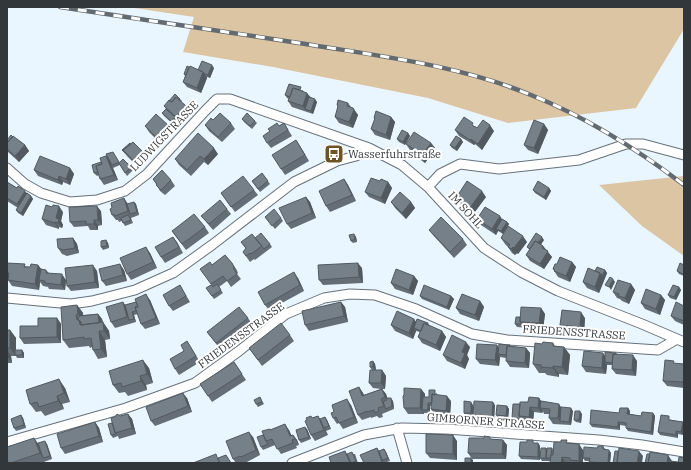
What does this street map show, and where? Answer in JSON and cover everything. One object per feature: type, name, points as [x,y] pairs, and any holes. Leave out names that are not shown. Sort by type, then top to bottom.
[{"type":"street","name":"LUDWIGSTRASSE","points":[[7,168],[25,184],[41,193],[70,202],[97,200],[125,191],[147,174],[205,110],[217,99],[230,99]]},
{"type":"street","name":"IM SOHL","points":[[230,99],[369,148],[402,165],[428,187],[484,248],[521,272],[558,291],[681,341]]},
{"type":"street","points":[[428,187],[440,174],[460,164],[498,169],[579,160],[626,144],[643,144],[684,155]]},
{"type":"street","points":[[7,298],[71,304],[92,301],[135,290],[173,273],[294,182],[338,161],[356,156],[369,148]]},
{"type":"street","name":"FRIEDENSSTRASSE","points":[[7,442],[126,408],[195,383],[286,314],[324,298],[350,294],[375,295],[416,309],[472,334],[507,340],[658,350],[681,341]]},
{"type":"street","points":[[397,428],[407,463]]},
{"type":"street","name":"GIMBORNER STRASSE","points":[[292,463],[364,434],[397,428],[446,429],[599,440],[684,452]]},
{"type":"shaded area","points":[[128,7],[684,7],[684,29],[636,108],[508,123],[428,98],[273,67],[183,52],[194,17]]},
{"type":"shaded area","points":[[684,176],[684,256],[642,226],[599,185]]},
{"type":"building","points":[[202,61],[212,65],[208,75],[198,70]]},
{"type":"building","points":[[187,66],[189,67],[186,75],[184,74]]},
{"type":"building","points":[[190,66],[203,72],[197,88],[183,82]]},
{"type":"building","points":[[289,84],[301,87],[300,90],[293,88],[290,97],[285,95]]},
{"type":"building","points":[[293,88],[307,93],[303,106],[288,101]]},
{"type":"building","points":[[175,94],[180,99],[179,100],[176,97],[172,102],[169,101]]},
{"type":"building","points":[[176,97],[186,106],[176,117],[164,106],[169,100],[172,102]]},
{"type":"building","points":[[309,97],[315,99],[311,111],[305,109]]},
{"type":"building","points":[[338,100],[348,103],[347,106],[353,108],[354,110],[349,122],[335,117]]},
{"type":"building","points":[[166,109],[175,117],[171,121],[162,113]]},
{"type":"building","points":[[376,111],[391,117],[386,135],[371,129]]},
{"type":"building","points":[[220,113],[231,123],[218,137],[205,125],[211,118],[213,120]]},
{"type":"building","points":[[247,113],[255,121],[250,126],[242,119]]},
{"type":"building","points":[[156,114],[169,126],[157,138],[145,126]]},
{"type":"building","points":[[464,117],[473,123],[472,125],[477,128],[483,120],[490,125],[478,144],[455,130]]},
{"type":"building","points":[[534,120],[544,124],[534,148],[524,145]]},
{"type":"building","points":[[277,123],[279,126],[284,123],[288,130],[267,143],[263,136],[270,131],[268,129]]},
{"type":"building","points":[[402,130],[408,133],[403,142],[397,139]]},
{"type":"building","points":[[414,132],[431,143],[421,157],[414,153],[415,150],[406,144]]},
{"type":"building","points":[[198,133],[214,148],[204,159],[200,156],[187,170],[175,159]]},
{"type":"building","points":[[11,135],[13,137],[7,143],[7,140]]},
{"type":"building","points":[[13,136],[25,145],[15,156],[7,149],[7,143]]},
{"type":"building","points":[[456,136],[461,139],[455,148],[450,145]]},
{"type":"building","points":[[296,140],[305,155],[281,169],[272,155]]},
{"type":"building","points":[[133,142],[143,152],[133,160],[123,150]]},
{"type":"building","points":[[130,143],[131,144],[123,150],[125,153],[122,150]]},
{"type":"building","points":[[113,152],[119,162],[112,165],[106,154]]},
{"type":"building","points":[[40,156],[70,168],[66,179],[59,176],[58,180],[34,170]]},
{"type":"building","points":[[106,156],[114,175],[100,179],[96,166],[102,164],[100,158]]},
{"type":"building","points":[[123,159],[131,167],[125,173],[119,163]]},
{"type":"building","points":[[101,162],[102,164],[96,166],[98,172],[94,173],[92,165]]},
{"type":"building","points":[[162,170],[171,180],[161,190],[153,179]]},
{"type":"building","points":[[262,173],[268,181],[258,189],[252,181]]},
{"type":"building","points":[[243,176],[254,190],[231,207],[221,193]]},
{"type":"building","points":[[371,178],[380,181],[381,179],[388,182],[381,198],[365,192]]},
{"type":"building","points":[[344,179],[352,195],[326,206],[319,191]]},
{"type":"building","points":[[467,181],[482,191],[470,208],[456,198]]},
{"type":"building","points":[[538,181],[549,188],[544,197],[533,190]]},
{"type":"building","points":[[7,182],[17,188],[18,186],[25,191],[17,204],[7,198]]},
{"type":"building","points":[[400,192],[411,202],[402,213],[391,202]]},
{"type":"building","points":[[27,193],[31,196],[21,213],[16,210]]},
{"type":"building","points":[[306,197],[312,213],[287,224],[279,208]]},
{"type":"building","points":[[124,198],[128,211],[115,216],[114,214],[112,215],[110,209],[112,208],[111,203]]},
{"type":"building","points":[[220,200],[227,209],[209,224],[201,216]]},
{"type":"building","points":[[134,202],[137,212],[130,214],[127,204]]},
{"type":"building","points":[[46,205],[52,207],[53,205],[59,206],[56,218],[59,219],[58,223],[42,219]]},
{"type":"building","points":[[97,206],[98,220],[94,220],[94,224],[86,224],[86,221],[70,222],[69,207]]},
{"type":"building","points":[[485,207],[500,216],[492,229],[477,219]]},
{"type":"building","points":[[274,209],[281,218],[272,226],[265,217]]},
{"type":"building","points":[[194,214],[205,227],[182,244],[172,231]]},
{"type":"building","points":[[128,215],[131,220],[123,223],[121,218]]},
{"type":"building","points":[[441,217],[463,239],[450,252],[429,230]]},
{"type":"building","points":[[502,219],[507,222],[501,231],[496,229]]},
{"type":"building","points":[[508,226],[523,236],[514,248],[513,247],[511,249],[508,247],[510,245],[501,238]]},
{"type":"building","points":[[261,233],[270,244],[264,249],[255,238]]},
{"type":"building","points":[[536,233],[542,237],[538,242],[535,241],[530,249],[527,247]]},
{"type":"building","points":[[252,234],[262,246],[246,256],[243,252],[246,248],[241,242]]},
{"type":"building","points":[[354,234],[355,239],[351,241],[349,235]]},
{"type":"building","points":[[173,237],[179,247],[161,257],[155,247]]},
{"type":"building","points":[[73,238],[75,248],[63,250],[58,248],[57,239]]},
{"type":"building","points":[[106,240],[107,246],[101,247],[101,241]]},
{"type":"building","points":[[535,241],[543,246],[542,248],[548,251],[540,264],[526,255]]},
{"type":"building","points":[[146,247],[153,262],[127,274],[120,258]]},
{"type":"building","points":[[225,255],[232,263],[237,274],[227,281],[223,276],[211,284],[200,269],[210,262],[212,265]]},
{"type":"building","points":[[560,257],[572,262],[566,276],[554,271],[555,270],[553,269]]},
{"type":"building","points":[[7,263],[25,264],[24,267],[30,267],[31,264],[38,265],[35,284],[8,280],[9,273],[7,273]]},
{"type":"building","points":[[358,263],[359,277],[319,280],[318,265]]},
{"type":"building","points":[[680,263],[684,265],[683,274],[677,271]]},
{"type":"building","points":[[120,264],[123,275],[102,281],[99,269]]},
{"type":"building","points":[[93,265],[95,282],[67,286],[65,268]]},
{"type":"building","points":[[597,267],[605,270],[602,276],[600,273],[595,271]]},
{"type":"building","points":[[588,268],[600,273],[595,287],[583,282]]},
{"type":"building","points":[[41,269],[46,270],[46,273],[62,274],[61,285],[45,283],[45,281],[39,280]]},
{"type":"building","points":[[396,269],[414,276],[409,290],[391,283]]},
{"type":"building","points":[[294,272],[300,285],[265,305],[258,292]]},
{"type":"building","points":[[610,277],[613,279],[609,287],[605,285]]},
{"type":"building","points":[[618,280],[631,284],[625,298],[618,296],[619,294],[613,292]]},
{"type":"building","points":[[217,284],[221,290],[212,296],[206,288],[211,285],[213,287]]},
{"type":"building","points":[[180,285],[186,296],[169,306],[163,295]]},
{"type":"building","points":[[424,285],[451,296],[447,307],[420,296]]},
{"type":"building","points":[[673,285],[679,287],[674,297],[668,295]]},
{"type":"building","points":[[646,289],[661,295],[656,309],[641,303]]},
{"type":"building","points":[[146,294],[156,318],[141,324],[135,307],[138,307],[135,299]]},
{"type":"building","points":[[462,294],[480,301],[475,315],[456,308]]},
{"type":"building","points":[[123,302],[127,317],[111,322],[106,307]]},
{"type":"building","points":[[136,302],[138,307],[135,307],[136,311],[132,312],[134,319],[129,320],[125,305]]},
{"type":"building","points":[[341,302],[344,316],[305,325],[302,311]]},
{"type":"building","points":[[676,302],[684,306],[684,321],[671,316]]},
{"type":"building","points":[[77,305],[78,314],[76,315],[80,325],[103,322],[104,331],[99,331],[101,349],[93,350],[91,338],[84,339],[84,337],[63,340],[61,307]]},
{"type":"building","points":[[239,307],[248,318],[216,343],[207,332]]},
{"type":"building","points":[[521,307],[541,308],[539,323],[520,322]]},
{"type":"building","points":[[562,310],[581,312],[580,327],[560,325]]},
{"type":"building","points":[[397,311],[414,319],[409,333],[391,325]]},
{"type":"building","points":[[98,314],[99,323],[81,325],[81,322],[78,320],[80,316]]},
{"type":"building","points":[[516,317],[520,317],[520,322],[522,324],[515,324]]},
{"type":"building","points":[[38,318],[57,318],[57,337],[20,338],[20,326],[38,326]]},
{"type":"building","points":[[417,319],[428,323],[427,325],[424,323],[421,331],[414,328]]},
{"type":"building","points":[[281,323],[290,335],[258,360],[249,348]]},
{"type":"building","points":[[424,323],[442,331],[436,345],[418,337]]},
{"type":"building","points":[[7,330],[10,330],[10,348],[7,348]]},
{"type":"building","points":[[452,335],[466,342],[462,352],[465,353],[461,363],[443,355]]},
{"type":"building","points":[[187,341],[196,356],[175,369],[170,359],[184,351],[181,345]]},
{"type":"building","points":[[543,342],[553,343],[553,346],[564,347],[562,367],[541,367],[541,365],[533,364],[535,343],[542,344]]},
{"type":"building","points":[[477,344],[497,345],[495,360],[476,359]]},
{"type":"building","points":[[499,344],[510,345],[507,346],[506,355],[498,354]]},
{"type":"building","points":[[507,346],[526,348],[525,363],[506,361]]},
{"type":"building","points":[[15,350],[22,350],[22,355],[15,355]]},
{"type":"building","points":[[584,351],[603,353],[602,368],[582,366]]},
{"type":"building","points":[[605,352],[616,353],[613,354],[612,363],[605,362]]},
{"type":"building","points":[[613,354],[633,355],[632,370],[612,369]]},
{"type":"building","points":[[143,360],[147,374],[140,376],[141,381],[122,387],[121,383],[113,385],[109,371]]},
{"type":"building","points":[[665,360],[674,361],[673,363],[684,364],[684,382],[663,381]]},
{"type":"building","points":[[373,361],[373,367],[370,367],[370,362]]},
{"type":"building","points":[[234,362],[242,374],[208,396],[200,384]]},
{"type":"building","points":[[370,370],[382,370],[381,383],[369,383]]},
{"type":"building","points":[[59,379],[64,393],[57,396],[58,401],[39,407],[37,402],[30,404],[26,390]]},
{"type":"building","points":[[359,387],[362,396],[382,389],[385,397],[381,399],[384,406],[378,408],[379,411],[375,413],[374,410],[358,415],[349,391]]},
{"type":"building","points":[[404,388],[421,389],[420,408],[404,408]]},
{"type":"building","points":[[429,390],[435,390],[435,395],[432,394],[432,403],[428,403],[428,410],[422,410],[423,397],[429,397]]},
{"type":"building","points":[[183,393],[188,406],[151,421],[146,407]]},
{"type":"building","points":[[432,394],[447,396],[446,411],[431,409]]},
{"type":"building","points":[[260,397],[262,402],[256,404],[254,400]]},
{"type":"building","points":[[529,397],[539,398],[538,408],[530,407],[529,417],[519,416],[520,402],[528,402]]},
{"type":"building","points":[[386,398],[391,398],[392,406],[386,409],[383,402],[387,400]]},
{"type":"building","points":[[347,399],[354,417],[339,423],[336,417],[333,418],[331,413],[334,412],[332,405]]},
{"type":"building","points":[[464,401],[471,402],[471,413],[464,413]]},
{"type":"building","points":[[474,401],[493,402],[492,416],[473,415]]},
{"type":"building","points":[[541,401],[559,404],[558,418],[549,418],[550,409],[540,408]]},
{"type":"building","points":[[513,404],[520,404],[519,416],[521,419],[512,418]]},
{"type":"building","points":[[497,405],[507,406],[506,416],[496,415]]},
{"type":"building","points":[[561,407],[571,408],[569,422],[560,421]]},
{"type":"building","points":[[620,408],[628,408],[627,414],[641,416],[642,412],[653,413],[651,432],[626,428],[626,423],[618,422],[618,427],[590,424],[591,410],[619,413]]},
{"type":"building","points":[[575,411],[580,411],[579,420],[574,420]]},
{"type":"building","points":[[117,414],[120,416],[128,414],[132,428],[115,433],[111,418],[115,417]]},
{"type":"building","points":[[21,415],[24,425],[14,428],[11,419]]},
{"type":"building","points":[[661,415],[669,416],[669,420],[683,422],[681,432],[676,431],[676,435],[658,432]]},
{"type":"building","points":[[311,416],[312,418],[318,416],[324,430],[311,435],[305,421],[307,420],[306,418]]},
{"type":"building","points":[[325,417],[329,426],[324,428],[320,419]]},
{"type":"building","points":[[95,422],[99,436],[61,448],[57,434]]},
{"type":"building","points":[[112,423],[116,434],[111,435],[108,424]]},
{"type":"building","points":[[285,424],[290,436],[293,435],[295,439],[292,440],[293,443],[277,449],[272,439],[266,441],[262,431],[270,430]]},
{"type":"building","points":[[305,427],[309,437],[299,440],[296,430]]},
{"type":"building","points":[[249,432],[256,450],[233,459],[226,441]]},
{"type":"building","points":[[426,434],[453,435],[453,454],[426,453]]},
{"type":"building","points":[[263,435],[268,444],[261,447],[257,437]]},
{"type":"building","points":[[484,436],[490,437],[490,439],[503,440],[502,454],[468,453],[469,438],[484,438]]},
{"type":"building","points":[[34,438],[40,453],[7,463],[7,447]]},
{"type":"building","points":[[527,440],[533,440],[533,443],[538,443],[538,457],[519,456],[520,442],[527,442]]},
{"type":"building","points":[[561,440],[567,440],[566,443],[579,444],[579,461],[562,457],[561,463],[550,463],[551,455],[553,455],[554,442],[561,442]]},
{"type":"building","points":[[45,441],[50,456],[43,458],[38,443]]},
{"type":"building","points":[[598,446],[603,446],[603,449],[609,450],[608,463],[589,462],[590,458],[583,458],[584,447],[597,448]]},
{"type":"building","points":[[377,448],[382,462],[364,463],[360,455]]},
{"type":"building","points":[[541,448],[546,448],[546,458],[540,458]]},
{"type":"building","points":[[547,448],[552,448],[550,458],[546,458]]},
{"type":"building","points":[[619,448],[639,451],[637,463],[617,463]]},
{"type":"building","points":[[384,449],[388,458],[382,460],[379,451]]},
{"type":"building","points":[[345,451],[350,463],[331,463],[329,457]]},
{"type":"building","points":[[615,451],[618,451],[617,463],[613,463]]},
{"type":"building","points":[[352,452],[356,461],[351,463],[347,454]]},
{"type":"building","points":[[650,452],[668,455],[667,463],[648,463]]},
{"type":"building","points":[[216,454],[219,463],[193,463]]},
{"type":"building","points":[[647,454],[650,454],[648,463],[645,463]]},
{"type":"building","points":[[226,455],[231,463],[220,463],[218,458]]},
{"type":"building","points":[[679,457],[684,458],[684,463],[678,463]]},
{"type":"building","points":[[465,458],[471,458],[471,463],[465,463]]},
{"type":"building","points":[[670,461],[678,462],[678,463],[669,463]]},
{"type":"railway","points":[[60,7],[368,54],[423,64],[478,77],[505,85],[572,113],[648,159],[684,185]]},
{"type":"place","name":"Wasserfuhrstraße","points":[[334,154]]}]
